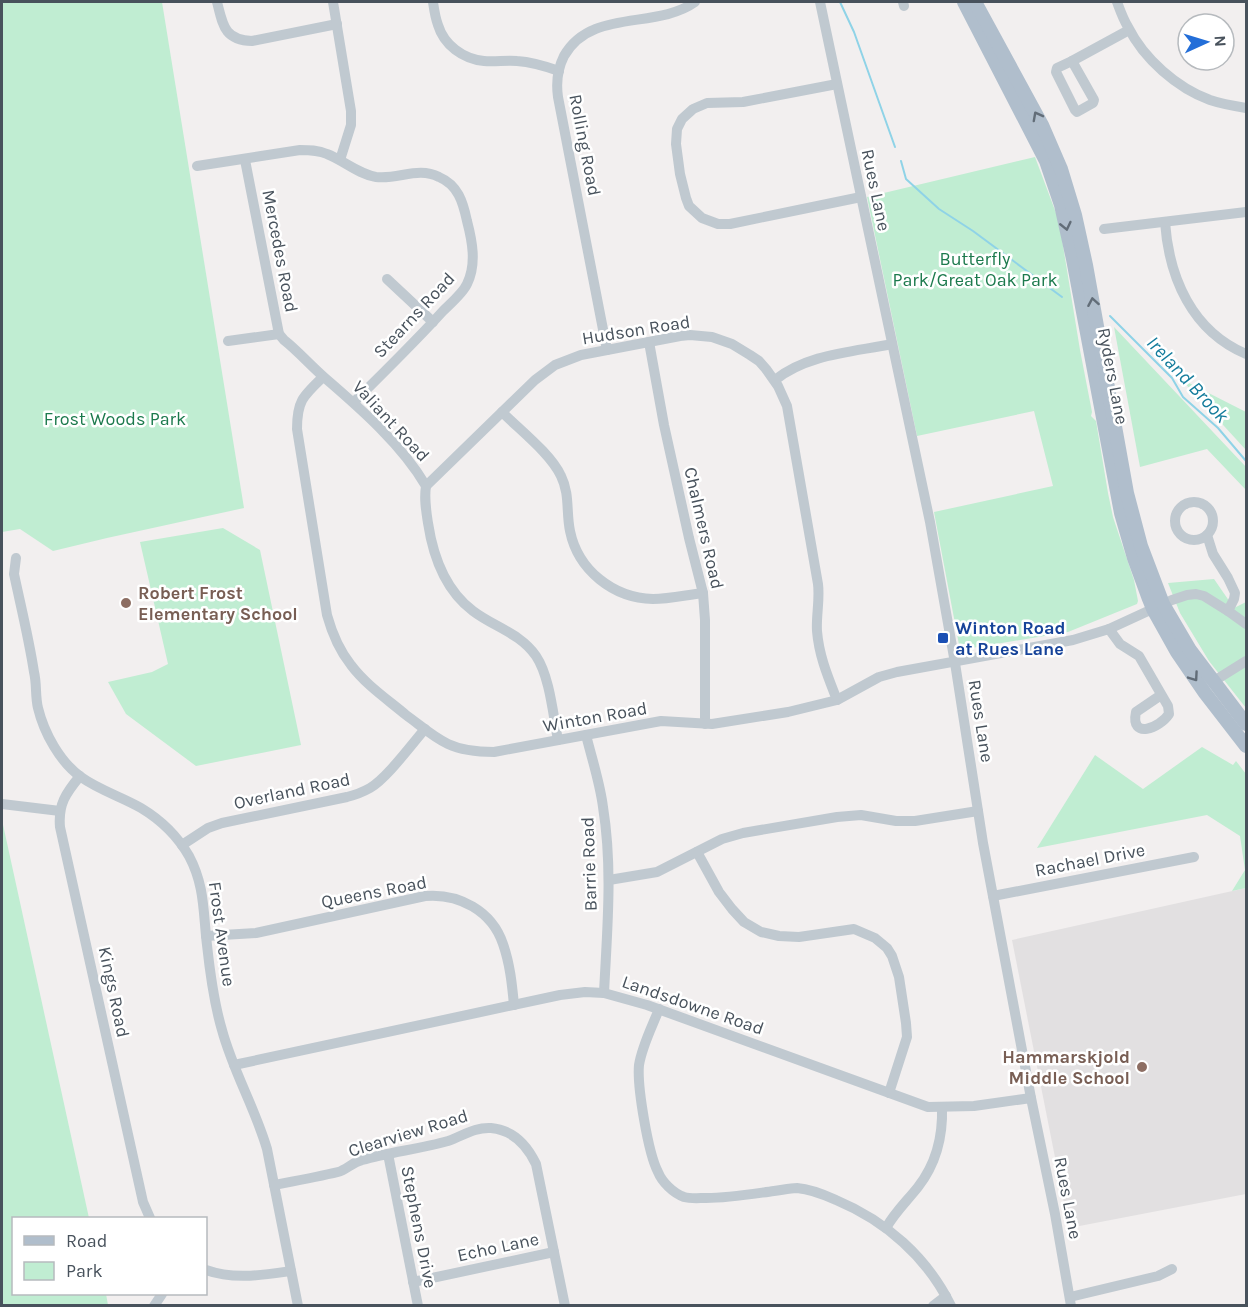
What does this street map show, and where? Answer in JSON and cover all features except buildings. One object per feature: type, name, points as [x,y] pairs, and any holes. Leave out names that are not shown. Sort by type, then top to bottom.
[{"type":"main road","name":"Ryders Lane","points":[[964,2],[1046,161],[1061,205],[1121,513],[1133,555],[1177,652],[1246,746]]},
{"type":"main road","name":"Ryders Lane","points":[[975,2],[1042,124],[1061,169],[1075,215],[1127,493],[1158,607],[1246,724]]},
{"type":"street","points":[[217,2],[224,27],[234,38],[241,41],[252,41],[337,24]]},
{"type":"street","points":[[333,2],[351,111],[351,125],[340,160]]},
{"type":"street","points":[[433,2],[441,33],[461,54],[483,61],[530,62],[559,71]]},
{"type":"street","name":"Rolling Road","points":[[607,350],[558,97],[559,71],[562,60],[569,49],[588,32],[606,25],[674,12],[694,2]]},
{"type":"street","name":"Rues Lane","points":[[820,2],[930,522],[993,896],[1070,1301]]},
{"type":"street","points":[[1117,2],[1129,30],[1152,61],[1178,83],[1209,99],[1246,109],[1246,119]]},
{"type":"street","points":[[1072,61],[1094,100],[1093,103],[1077,112],[1056,72],[1057,69],[1129,30]]},
{"type":"street","points":[[837,84],[743,102],[707,104],[693,109],[678,126],[676,137],[680,174],[689,206],[709,222],[722,225],[861,197]]},
{"type":"street","name":"Stearns Road","points":[[196,166],[300,150],[315,150],[375,176],[385,177],[411,172],[431,173],[448,182],[461,197],[472,246],[473,263],[467,285],[354,402]]},
{"type":"street","name":"Mercedes Road","points":[[245,160],[279,333],[290,345]]},
{"type":"street","points":[[1104,229],[1246,212]]},
{"type":"street","points":[[1165,222],[1166,243],[1170,259],[1180,289],[1188,303],[1208,329],[1220,340],[1246,354]]},
{"type":"street","points":[[387,279],[433,322]]},
{"type":"street","points":[[228,341],[279,333]]},
{"type":"street","name":"Hudson Road","points":[[426,486],[535,380],[555,364],[580,355],[680,336],[701,336],[732,344],[750,355],[775,380],[790,416],[819,596],[817,629],[819,644],[822,661],[837,700]]},
{"type":"street","name":"Chalmers Road","points":[[649,342],[666,436],[688,538],[703,593],[705,724]]},
{"type":"street","points":[[775,380],[790,369],[807,361],[892,344]]},
{"type":"street","name":"Valiant Road","points":[[290,345],[323,377],[354,402],[410,462],[426,486],[424,497],[430,541],[437,563],[454,592],[470,609],[519,639],[536,655],[546,676],[558,740]]},
{"type":"street","name":"Winton Road","points":[[323,377],[302,399],[297,411],[297,429],[327,615],[336,642],[356,671],[370,686],[439,740],[456,748],[475,752],[494,752],[661,722],[705,724],[788,712],[837,700],[879,677],[897,672],[1072,640],[1109,629],[1181,597],[1196,594],[1204,596],[1246,624]]},
{"type":"street","points":[[502,412],[548,457],[558,470],[567,492],[573,541],[585,564],[597,577],[619,592],[645,598],[703,593]]},
{"type":"street","points":[[1207,535],[1213,554],[1235,593],[1228,611]]},
{"type":"street","name":"Frost Avenue","points":[[16,558],[14,574],[35,675],[38,710],[56,748],[80,776],[153,816],[182,845],[194,868],[201,887],[205,910],[213,989],[221,1029],[262,1130],[298,1305]]},
{"type":"street","points":[[1109,629],[1120,644],[1139,656],[1161,695]]},
{"type":"street","points":[[1214,681],[1246,661]]},
{"type":"street","name":"Overland Road","points":[[182,845],[208,828],[222,823],[361,793],[381,780],[425,729]]},
{"type":"street","name":"Barrie Road","points":[[586,735],[603,806],[607,846],[609,893],[604,993]]},
{"type":"street","points":[[2,804],[60,811],[66,794],[80,776]]},
{"type":"street","name":"Kings Road","points":[[60,811],[60,827],[143,1202],[150,1217]]},
{"type":"street","points":[[609,880],[657,872],[722,839],[743,833],[837,817],[861,815],[896,821],[915,821],[978,811]]},
{"type":"street","points":[[697,852],[719,892],[732,909],[744,922],[761,932],[799,937],[854,929],[875,938],[887,948],[899,976],[907,1036],[889,1093]]},
{"type":"street","name":"Rachael Drive","points":[[993,896],[1194,857]]},
{"type":"street","name":"Queens Road","points":[[206,936],[256,933],[425,896],[455,898],[482,912],[496,929],[508,959],[514,1005]]},
{"type":"street","name":"Landsdowne Road","points":[[234,1065],[560,995],[585,992],[604,993],[659,1009],[928,1107],[974,1106],[1030,1098]]},
{"type":"street","points":[[659,1009],[643,1050],[639,1066],[639,1087],[654,1164],[658,1174],[673,1191],[682,1197],[692,1199],[798,1188],[830,1197],[852,1207],[886,1228],[909,1248],[925,1265],[949,1301],[933,1305]]},
{"type":"street","points":[[886,1228],[893,1215],[918,1186],[931,1166],[940,1137],[942,1107]]},
{"type":"street","name":"Clearview Road","points":[[274,1185],[340,1171],[360,1160],[449,1141],[476,1129],[497,1129],[512,1135],[525,1145],[536,1164],[565,1305]]},
{"type":"street","name":"Stephens Drive","points":[[388,1154],[418,1305]]},
{"type":"street","name":"Echo Lane","points":[[413,1282],[554,1252]]},
{"type":"street","points":[[1070,1301],[1158,1276],[1172,1269]]},
{"type":"street","points":[[207,1270],[240,1277],[291,1271]]},
{"type":"shaded area","name":"Hammarskjold Middle School","points":[[1246,888],[1246,1194],[1069,1228],[1012,940]]},
{"type":"green space","name":"Frost Woods Park","points":[[2,2],[162,2],[244,508],[53,551],[20,529],[2,532]]},
{"type":"green space","name":"Butterfly Park/Great Oak Park","points":[[1035,157],[1059,221],[1091,416],[1096,421],[1113,517],[1134,580],[1138,601],[1137,604],[1068,632],[960,650],[934,512],[1053,486],[1034,411],[917,436],[867,197]]},
{"type":"green space","points":[[1114,327],[1246,467],[1246,490],[1207,449],[1140,467]]},
{"type":"green space","points":[[1181,379],[1246,412],[1246,450]]},
{"type":"green space","points":[[223,528],[260,550],[301,745],[196,766],[126,714],[108,682],[152,672],[168,664],[140,542]]},
{"type":"green space","points":[[1214,579],[1234,608],[1246,602],[1246,708],[1209,661],[1180,613],[1168,583]]},
{"type":"green space","points":[[1202,747],[1233,765],[1236,761],[1246,774],[1246,888],[1232,891],[1245,870],[1240,836],[1207,815],[1037,848],[1095,755],[1143,789]]},
{"type":"green space","points":[[2,820],[89,1217],[12,1217],[12,1295],[106,1295],[108,1305],[2,1305]]},
{"type":"waterway","name":"Ireland Brook","points":[[840,2],[854,32],[895,147]]},
{"type":"waterway","name":"Ireland Brook","points":[[901,161],[906,179],[939,209],[973,231],[1062,297]]},
{"type":"waterway","name":"Ireland Brook","points":[[1110,316],[1172,378],[1183,397],[1218,428],[1246,461]]},
{"type":"place","name":"Robert Frost Elementary School","points":[[126,603]]},
{"type":"place","name":"Winton Road at Rues Lane","points":[[943,638]]},
{"type":"place","name":"Hammarskjold Middle School","points":[[1142,1067]]}]
